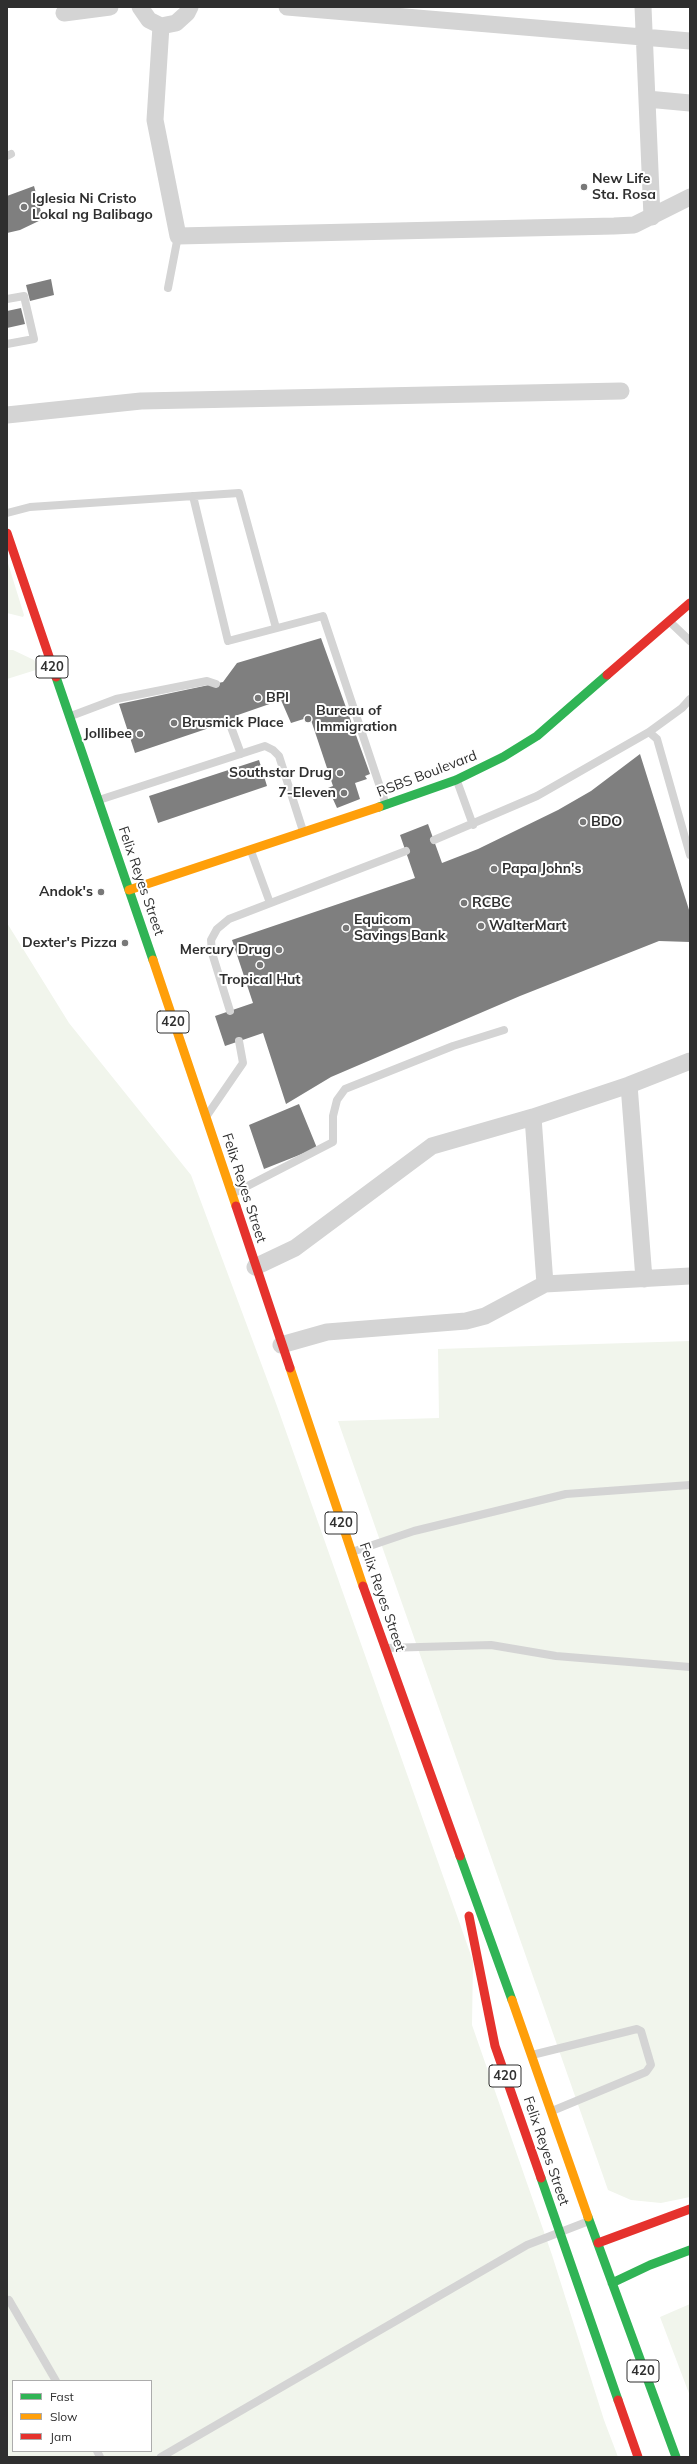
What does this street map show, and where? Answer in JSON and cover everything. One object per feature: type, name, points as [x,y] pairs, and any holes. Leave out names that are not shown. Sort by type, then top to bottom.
[{"type":"main road","name":"Felix Reyes Street","points":[[7,533],[206,1116],[281,1345],[384,1648],[456,1850],[532,2055],[598,2244]]},
{"type":"main road","name":"RSBS Boulevard","points":[[129,890],[386,805],[456,780],[503,757],[537,736],[670,622],[690,603]]},
{"type":"main road","name":"Felix Reyes Street","points":[[456,1850],[495,2046],[582,2295]]},
{"type":"main road","points":[[567,2255],[583,2250],[635,2228],[690,2209]]},
{"type":"main road","name":"420","points":[[598,2244],[626,2325],[676,2457]]},
{"type":"main road","points":[[582,2295],[650,2265],[690,2250]]},
{"type":"main road","name":"420","points":[[582,2295],[638,2457]]},
{"type":"street","points":[[64,13],[110,7]]},
{"type":"street","points":[[140,7],[149,20],[161,26],[176,23],[187,13],[190,7]]},
{"type":"street","points":[[287,7],[690,41]]},
{"type":"street","points":[[643,7],[652,217]]},
{"type":"street","points":[[161,26],[155,120],[178,236],[614,226],[634,224],[652,217],[690,197]]},
{"type":"street","points":[[647,99],[690,103]]},
{"type":"street","points":[[7,415],[142,401],[621,391]]},
{"type":"street","points":[[255,1267],[295,1248],[432,1146],[533,1117],[629,1086],[690,1061]]},
{"type":"street","points":[[629,1086],[644,1279]]},
{"type":"street","points":[[533,1117],[545,1284]]},
{"type":"street","points":[[281,1345],[327,1332],[466,1321],[485,1316],[545,1284],[690,1276]]},
{"type":"lane","points":[[168,288],[178,236]]},
{"type":"lane","points":[[7,299],[24,296],[34,338],[7,344]]},
{"type":"lane","points":[[7,513],[30,508],[239,493],[276,628]]},
{"type":"lane","points":[[193,496],[228,641],[323,616],[386,805]]},
{"type":"lane","points":[[670,622],[690,641]]},
{"type":"lane","points":[[69,716],[116,699],[207,680],[216,684]]},
{"type":"lane","points":[[434,840],[538,796],[649,732],[678,711],[690,699]]},
{"type":"lane","points":[[232,727],[241,754]]},
{"type":"lane","points":[[649,732],[656,739],[690,855]]},
{"type":"lane","points":[[98,800],[265,746],[274,750],[279,756],[303,832]]},
{"type":"lane","points":[[456,780],[472,825]]},
{"type":"lane","points":[[250,851],[270,903]]},
{"type":"lane","points":[[230,1011],[212,953],[211,940],[217,929],[229,919],[406,851]]},
{"type":"lane","points":[[232,1194],[333,1142],[333,1116],[337,1100],[345,1089],[453,1046],[504,1030]]},
{"type":"lane","points":[[206,1116],[241,1068],[243,1054],[239,1041]]},
{"type":"lane","points":[[352,1553],[414,1531],[566,1494],[690,1485]]},
{"type":"lane","points":[[384,1648],[491,1645],[556,1656],[690,1667]]},
{"type":"lane","points":[[532,2055],[637,2028],[641,2031],[651,2065],[646,2072],[552,2111]]},
{"type":"lane","points":[[161,2457],[527,2245],[590,2220]]},
{"type":"lane","points":[[7,2302],[9,2300],[55,2380]]},
{"type":"shaded area","points":[[7,560],[24,615],[23,617],[7,613]]},
{"type":"shaded area","points":[[7,650],[13,650],[34,660],[39,669],[7,679]]},
{"type":"shaded area","points":[[7,923],[69,1023],[191,1175],[277,1406],[473,1961],[472,2025],[552,2255],[604,2420],[618,2457],[7,2457]]},
{"type":"shaded area","points":[[690,1341],[690,2197],[661,2203],[631,2200],[608,2190],[338,1421],[439,1418],[438,1349]]},
{"type":"shaded area","points":[[690,2304],[690,2396],[660,2317]]},
{"type":"building","name":"Iglesia Ni Cristo Lokal ng Balibago","points":[[34,186],[43,219],[20,230],[7,233],[7,196]]},
{"type":"building","points":[[51,279],[54,295],[30,301],[26,285]]},
{"type":"building","points":[[21,308],[25,324],[7,328],[7,311]]},
{"type":"building","name":"Brusmick Place","points":[[321,638],[370,774],[365,776],[367,779],[355,783],[360,799],[337,808],[328,788],[333,786],[310,717],[291,723],[281,700],[235,716],[238,725],[226,729],[224,723],[135,753],[119,704],[223,682],[237,663]]},
{"type":"building","name":"WalterMart","points":[[640,754],[690,913],[690,942],[659,941],[520,996],[331,1077],[286,1104],[263,1033],[225,1046],[215,1016],[253,1003],[232,940],[415,878],[400,835],[428,824],[442,863],[478,849],[558,810],[591,791]]},
{"type":"building","points":[[259,760],[267,786],[158,823],[149,796]]},
{"type":"building","points":[[299,1104],[317,1148],[264,1169],[249,1125]]},
{"type":"traffic: fast","points":[[379,807],[456,780],[503,757],[537,736],[607,675]]},
{"type":"traffic: fast","points":[[56,677],[153,960]]},
{"type":"traffic: fast","points":[[460,1856],[512,2000]]},
{"type":"traffic: fast","points":[[541,2178],[618,2400]]},
{"type":"traffic: fast","points":[[588,2217],[676,2457]]},
{"type":"traffic: fast","points":[[612,2283],[650,2265],[690,2250]]},
{"type":"traffic: slow","points":[[129,890],[379,807]]},
{"type":"traffic: slow","points":[[153,960],[236,1206]]},
{"type":"traffic: slow","points":[[290,1368],[363,1586]]},
{"type":"traffic: slow","points":[[512,2000],[588,2217]]},
{"type":"traffic: jam","points":[[7,533],[56,677]]},
{"type":"traffic: jam","points":[[607,675],[690,603]]},
{"type":"traffic: jam","points":[[236,1206],[290,1368]]},
{"type":"traffic: jam","points":[[363,1586],[460,1856]]},
{"type":"traffic: jam","points":[[469,1916],[495,2046],[541,2178]]},
{"type":"traffic: jam","points":[[598,2243],[690,2209]]},
{"type":"traffic: jam","points":[[618,2400],[638,2457]]},
{"type":"place","name":"New Life Sta. Rosa","points":[[584,187]]},
{"type":"place","name":"Iglesia Ni Cristo Lokal ng Balibago","points":[[24,207]]},
{"type":"place","name":"BPI","points":[[258,698]]},
{"type":"place","name":"Bureau of Immigration","points":[[308,719]]},
{"type":"place","name":"Brusmick Place","points":[[174,723]]},
{"type":"place","name":"Jollibee","points":[[140,734]]},
{"type":"place","name":"Southstar Drug","points":[[340,773]]},
{"type":"place","name":"7-Eleven","points":[[344,793]]},
{"type":"place","name":"BDO","points":[[583,822]]},
{"type":"place","name":"Papa John's","points":[[494,869]]},
{"type":"place","name":"Andok's","points":[[101,892]]},
{"type":"place","name":"RCBC","points":[[464,903]]},
{"type":"place","name":"WalterMart","points":[[481,926]]},
{"type":"place","name":"Equicom Savings Bank","points":[[346,928]]},
{"type":"place","name":"Dexter's Pizza","points":[[125,943]]},
{"type":"place","name":"Mercury Drug","points":[[279,950]]},
{"type":"place","name":"Tropical Hut","points":[[260,965]]}]
